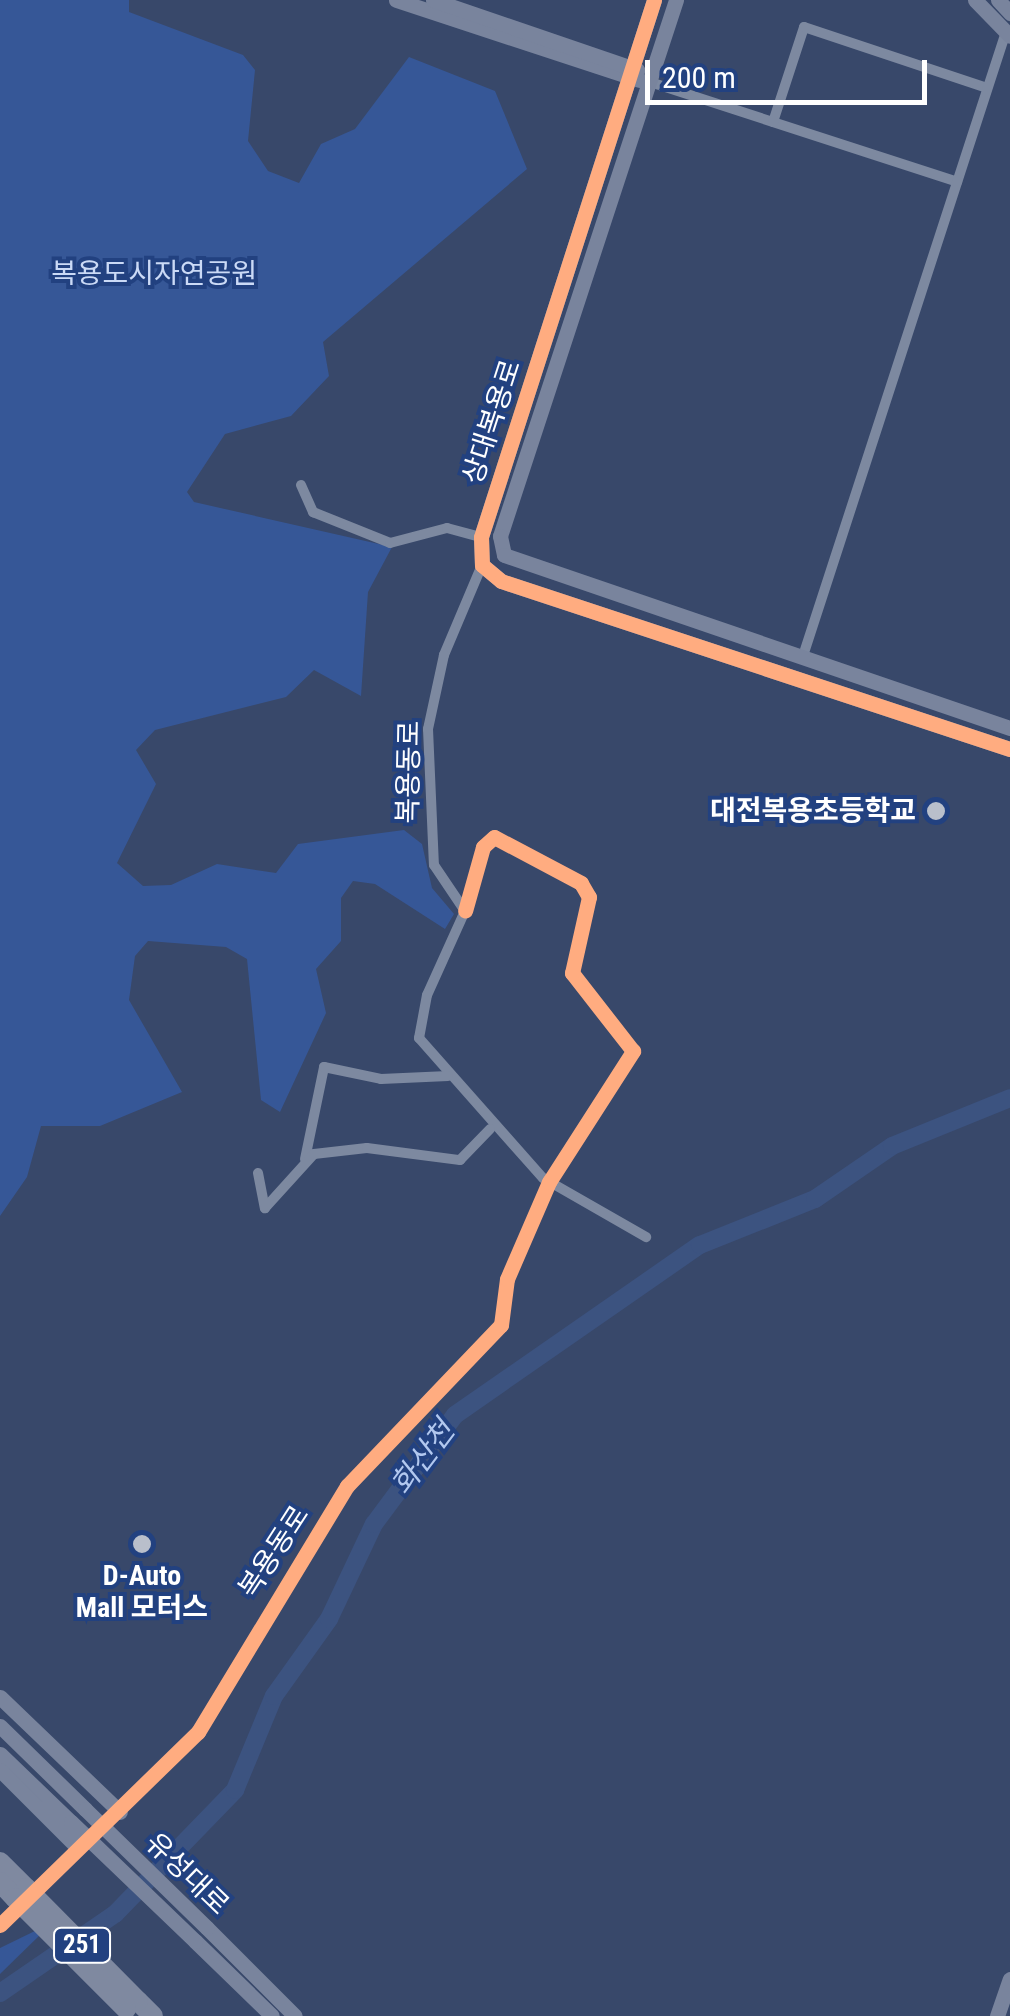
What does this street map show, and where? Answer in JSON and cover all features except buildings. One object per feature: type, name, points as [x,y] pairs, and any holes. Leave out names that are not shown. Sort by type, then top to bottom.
[{"type":"highway","name":"251","points":[[0,1862],[14,1890],[137,2010]]},
{"type":"street","points":[[396,0],[631,72]]},
{"type":"street","points":[[433,0],[650,82],[957,182]]},
{"type":"street","name":"상대복용로","points":[[482,565],[481,537],[654,0]]},
{"type":"street","name":"상대복용로","points":[[676,0],[501,546],[513,563],[802,660]]},
{"type":"street","points":[[975,0],[1008,34],[987,88],[802,660],[1010,728]]},
{"type":"street","points":[[998,0],[1010,13]]},
{"type":"street","points":[[773,122],[804,28],[987,88]]},
{"type":"street","points":[[301,485],[313,512],[390,543],[447,528],[481,537]]},
{"type":"street","points":[[482,565],[501,581],[1010,749]]},
{"type":"street","name":"복용동로","points":[[465,911],[434,865],[428,729],[444,656],[482,565]]},
{"type":"street","name":"복용동로","points":[[0,1925],[198,1732],[346,1486],[501,1325],[508,1279],[549,1182],[634,1042],[572,973],[589,897],[581,883],[494,837],[483,847],[465,911]]},
{"type":"street","points":[[465,911],[418,1026],[425,1051],[490,1129],[549,1182],[646,1236]]},
{"type":"street","points":[[258,1172],[265,1208],[305,1159],[324,1067],[381,1079],[448,1076]]},
{"type":"street","points":[[305,1159],[367,1148],[460,1160],[490,1129]]},
{"type":"street","points":[[0,1697],[120,1812]]},
{"type":"street","name":"유성대로","points":[[0,1726],[294,2016]]},
{"type":"street","name":"유성대로","points":[[0,1754],[272,2016]]},
{"type":"street","points":[[0,1770],[78,1848]]},
{"type":"street","points":[[998,2016],[1010,1979]]},
{"type":"green space","name":"복용도시자연공원","points":[[0,0],[129,0],[129,12],[243,55],[255,70],[248,141],[268,171],[299,183],[321,144],[355,129],[409,57],[495,91],[527,169],[323,342],[329,376],[291,416],[225,434],[187,492],[194,502],[392,547],[368,592],[361,696],[314,670],[286,697],[155,730],[136,750],[156,784],[117,863],[143,886],[171,885],[217,864],[276,873],[298,844],[404,830],[422,844],[432,888],[454,914],[445,929],[375,884],[353,881],[341,898],[341,941],[316,969],[326,1013],[280,1112],[261,1100],[247,959],[226,947],[148,941],[135,956],[129,1000],[182,1092],[100,1126],[41,1126],[27,1177],[0,1216]]},
{"type":"green space","points":[[39,1929],[42,1933],[0,1974],[0,1948]]},
{"type":"waterway","name":"화산천","points":[[0,1993],[115,1914],[235,1790],[274,1696],[329,1619],[374,1524],[455,1415],[700,1245],[815,1199],[892,1146],[1010,1098]]},
{"type":"cycle path","points":[[654,0],[481,537],[482,565],[501,581],[1010,749]]},
{"type":"cycle path","points":[[0,1925],[198,1732],[347,1486],[501,1325],[507,1279],[549,1182],[633,1051],[572,973],[589,897],[581,883],[494,837],[483,847],[465,911]]},
{"type":"place","name":"대전복용초등학교","points":[[936,811]]},
{"type":"place","name":"D-Auto Mall 모터스","points":[[142,1544]]}]
